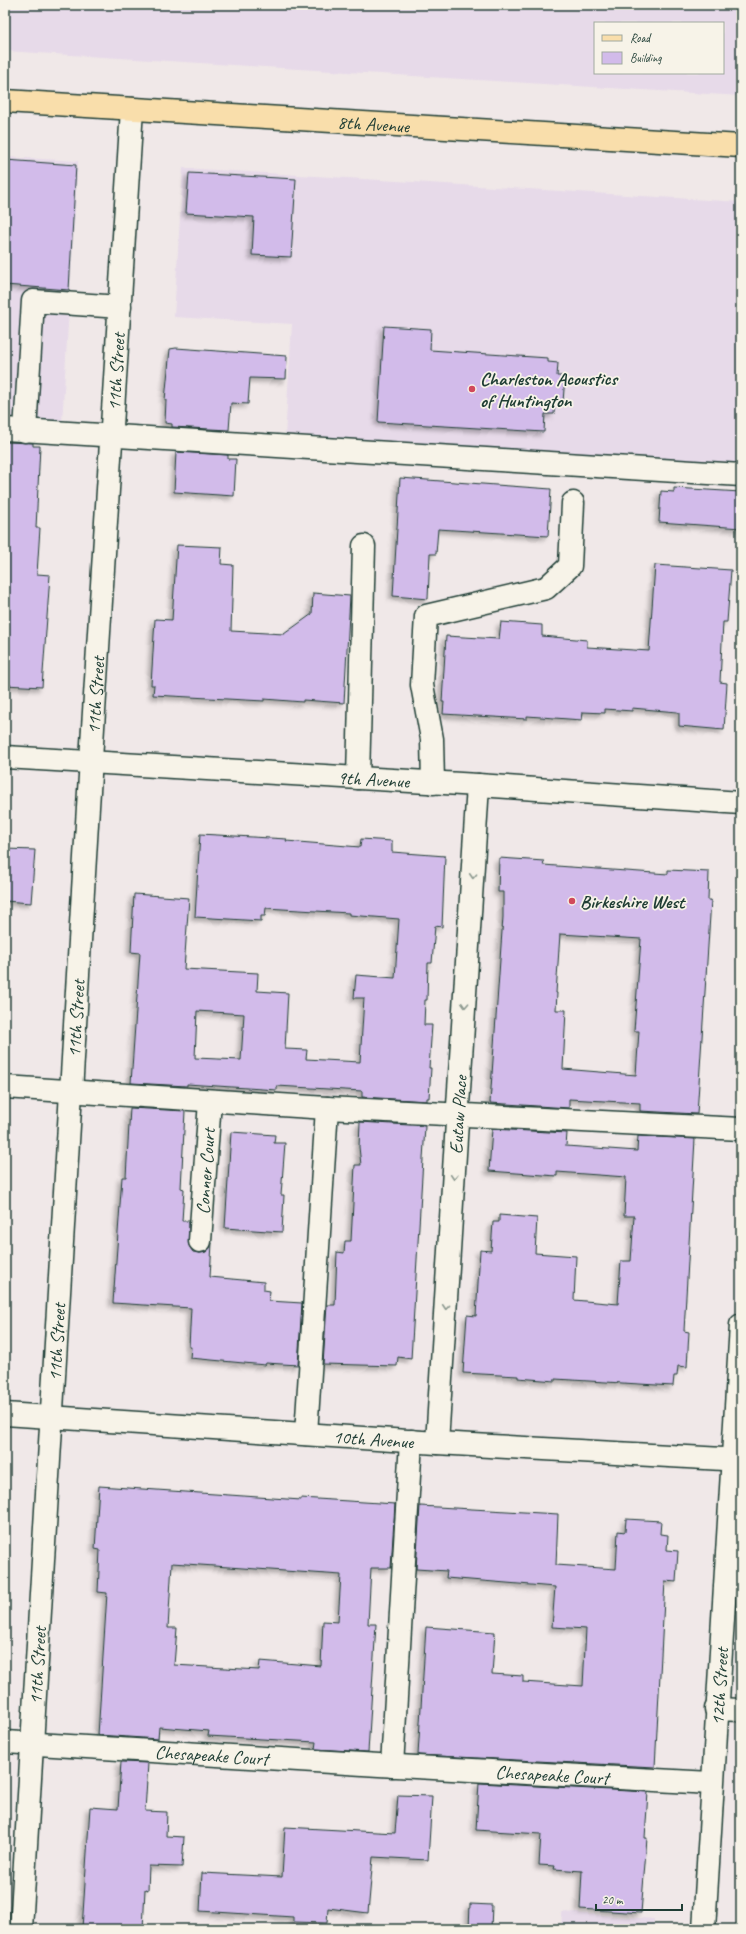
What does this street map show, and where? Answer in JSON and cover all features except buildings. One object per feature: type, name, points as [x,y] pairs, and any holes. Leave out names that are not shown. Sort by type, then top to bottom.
[{"type":"main road","name":"8th Avenue","points":[[5,101],[741,146]]},
{"type":"street","name":"11th Street","points":[[21,1929],[70,1091],[132,109]]},
{"type":"street","points":[[120,307],[33,301],[15,430],[741,475]]},
{"type":"street","points":[[433,783],[432,739],[422,685],[426,616],[546,588],[570,566],[573,503]]},
{"type":"street","points":[[358,778],[364,546]]},
{"type":"street","name":"9th Avenue","points":[[5,757],[478,785],[741,803]]},
{"type":"street","name":"Eutaw Place","points":[[437,1443],[478,785]]},
{"type":"street","points":[[5,1087],[327,1108],[741,1129]]},
{"type":"street","name":"Conner Court","points":[[200,1241],[210,1101]]},
{"type":"street","points":[[306,1434],[327,1108]]},
{"type":"street","name":"12th Street","points":[[704,1929],[716,1708],[736,1459],[741,1325]]},
{"type":"street","name":"10th Avenue","points":[[5,1414],[437,1443],[736,1459]]},
{"type":"street","points":[[392,1766],[411,1441]]},
{"type":"street","points":[[716,1708],[741,1710]]},
{"type":"street","name":"Chesapeake Court","points":[[5,1742],[32,1743],[76,1748],[711,1783]]},
{"type":"shaded area","points":[[5,5],[741,5],[741,96],[5,51]]},
{"type":"shaded area","points":[[5,157],[78,161],[62,423],[5,419]]},
{"type":"shaded area","points":[[183,168],[741,202],[741,464],[285,437],[292,324],[174,317]]},
{"type":"shaded area","points":[[562,1912],[654,1919],[653,1929],[561,1929]]},
{"type":"place","name":"Charleston Acoustics of Huntington","points":[[472,389]]},
{"type":"place","name":"Birkeshire West","points":[[572,901]]}]
